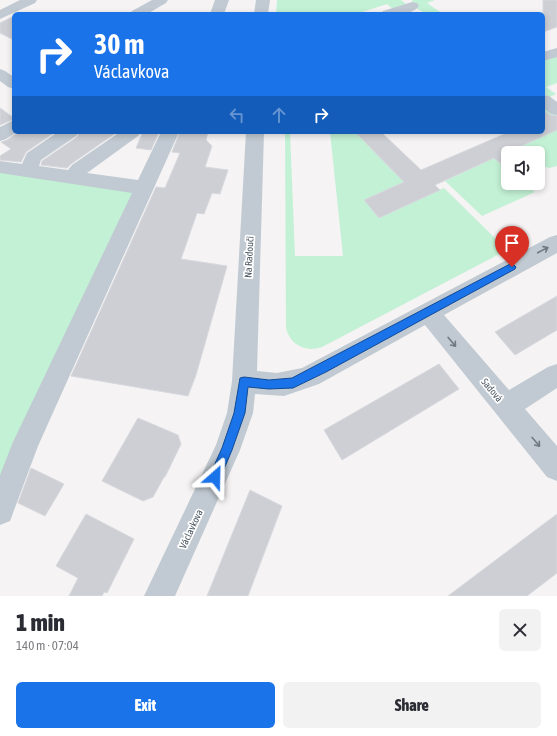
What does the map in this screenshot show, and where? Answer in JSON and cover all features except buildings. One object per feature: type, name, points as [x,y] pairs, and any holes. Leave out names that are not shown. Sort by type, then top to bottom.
[{"type":"street","points":[[0,15],[30,0]]},
{"type":"street","points":[[140,12],[159,0]]},
{"type":"street","points":[[218,12],[222,0]]},
{"type":"street","points":[[261,12],[263,0]]},
{"type":"street","points":[[392,12],[411,3],[421,12]]},
{"type":"street","points":[[545,56],[557,52]]},
{"type":"street","points":[[0,74],[12,83]]},
{"type":"street","points":[[0,93],[12,85]]},
{"type":"street","points":[[545,101],[557,110]]},
{"type":"street","points":[[0,135],[12,127]]},
{"type":"street","points":[[28,171],[32,157],[67,134]]},
{"type":"street","points":[[73,178],[78,170],[129,134]]},
{"type":"street","points":[[0,511],[26,442],[169,134]]},
{"type":"street","name":"Na Radouči","points":[[244,381],[255,134]]},
{"type":"street","points":[[0,167],[144,188]]},
{"type":"street","points":[[244,381],[275,385],[293,383],[557,243]]},
{"type":"street","name":"Sadová","points":[[428,312],[557,467]]},
{"type":"street","points":[[506,406],[557,375]]},
{"type":"street","name":"Václavkova","points":[[159,596],[227,450],[240,413],[244,381]]},
{"type":"green space","points":[[277,0],[401,0],[406,4],[393,9],[387,4],[362,12],[276,12]]},
{"type":"green space","points":[[435,0],[427,3],[440,12],[421,11],[417,9],[412,1]]},
{"type":"green space","points":[[557,55],[557,83],[546,87],[556,94],[550,97],[545,95],[545,59]]},
{"type":"green space","points":[[545,106],[557,115],[557,166],[549,168],[545,167],[545,146],[521,146],[555,131],[545,124]]},
{"type":"green space","points":[[285,134],[290,134],[295,256],[343,256],[330,134],[357,134],[392,170],[394,170],[406,181],[364,200],[379,217],[444,188],[507,250],[322,347],[310,349],[300,346],[291,339],[286,328]]},
{"type":"green space","points":[[494,158],[501,164],[501,190],[533,190],[535,192],[482,216],[445,181]]},
{"type":"green space","points":[[0,172],[135,192],[0,477]]},
{"type":"route","points":[[215,477],[227,450],[240,413],[244,381],[280,385],[293,383],[310,376],[512,267]]}]
